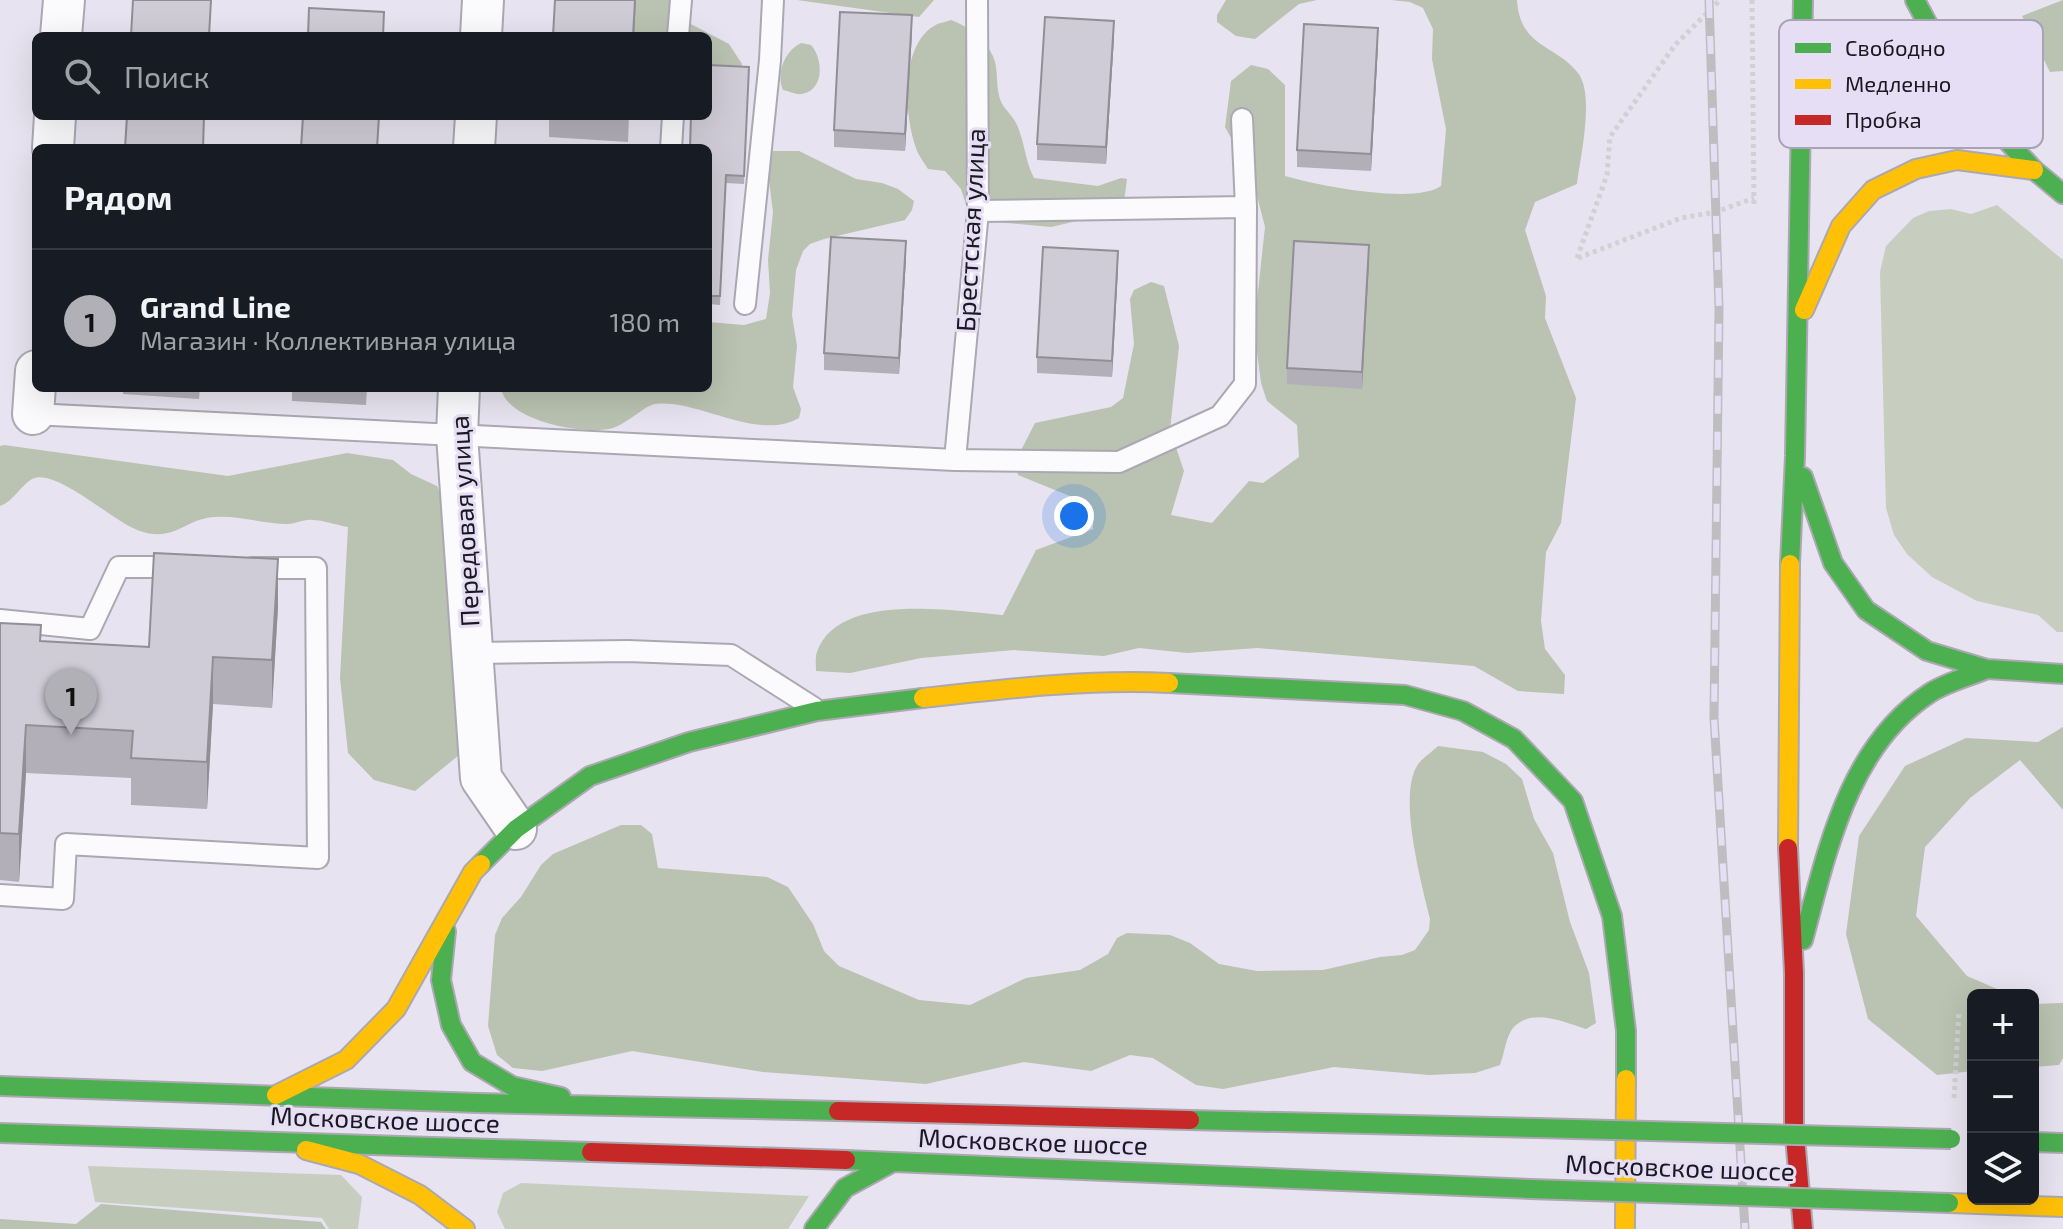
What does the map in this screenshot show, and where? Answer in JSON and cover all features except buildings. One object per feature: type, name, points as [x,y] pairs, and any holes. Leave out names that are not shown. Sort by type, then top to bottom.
[{"type":"main road","points":[[1803,0],[1803,20]]},
{"type":"main road","points":[[1915,0],[1926,20]]},
{"type":"main road","points":[[1800,148],[1787,832],[1794,973],[1794,1125],[1803,1229]]},
{"type":"main road","points":[[2014,148],[2063,194]]},
{"type":"main road","points":[[1796,326],[1841,226],[1873,190],[1916,169],[1957,160],[2034,170]]},
{"type":"main road","points":[[1795,456],[1833,563],[1866,610],[1927,651],[1987,669],[2063,674]]},
{"type":"main road","points":[[1794,973],[1848,795],[1883,733],[1929,694],[1987,669]]},
{"type":"main road","points":[[276,1095],[346,1060],[396,1009],[473,872],[516,829],[590,776],[689,742],[817,711],[992,690],[1134,681],[1405,695],[1463,711],[1514,739],[1573,801],[1612,916],[1626,1031],[1625,1229]]},
{"type":"main road","points":[[447,916],[441,980],[451,1025],[472,1062],[512,1086],[603,1106]]},
{"type":"main road","name":"Московское шоссе","points":[[0,1086],[603,1106],[1967,1139]]},
{"type":"main road","name":"Московское шоссе","points":[[0,1133],[893,1162],[1530,1189],[2063,1207]]},
{"type":"main road","points":[[2039,1142],[2063,1143]]},
{"type":"main road","points":[[277,1143],[359,1164],[420,1195],[465,1229]]},
{"type":"main road","points":[[814,1229],[845,1188],[893,1162]]},
{"type":"street","points":[[61,32],[64,0]]},
{"type":"street","points":[[481,32],[483,0]]},
{"type":"street","points":[[53,144],[55,120]]},
{"type":"street","points":[[474,144],[476,120]]},
{"type":"street","points":[[33,414],[35,392]]},
{"type":"street","name":"Передовая улица","points":[[459,392],[457,435],[481,778],[516,829]]},
{"type":"lane","points":[[678,32],[681,0]]},
{"type":"lane","points":[[745,304],[770,60],[773,0]]},
{"type":"lane","name":"Брестская улица","points":[[955,460],[978,211],[977,0]]},
{"type":"lane","points":[[33,414],[955,460],[1119,462],[1220,416],[1245,384],[1246,207],[1242,119]]},
{"type":"lane","points":[[671,144],[673,120]]},
{"type":"lane","points":[[2034,170],[2063,168]]},
{"type":"lane","points":[[978,211],[1246,207]]},
{"type":"lane","points":[[0,620],[90,629],[119,567],[195,567]]},
{"type":"lane","points":[[0,895],[63,899],[66,844],[318,858],[316,568],[225,567]]},
{"type":"lane","points":[[472,653],[628,651],[731,655],[817,711]]},
{"type":"path","points":[[1720,0],[1675,45],[1610,137],[1607,175],[1577,258],[1681,218],[1716,212],[1754,198]]},
{"type":"path","points":[[1951,1139],[1959,1011]]},
{"type":"shaded area","points":[[1997,205],[2063,260],[2063,632],[2057,632],[2038,615],[1977,601],[1932,577],[1907,554],[1894,535],[1886,508],[1880,272],[1886,246],[1913,218],[1929,211],[1951,209],[1971,214]]},
{"type":"shaded area","points":[[88,1166],[341,1175],[362,1197],[358,1229],[329,1229],[322,1218],[95,1202]]},
{"type":"shaded area","points":[[521,1183],[809,1196],[788,1229],[505,1229],[497,1212],[503,1193]]},
{"type":"green space","points":[[596,0],[676,0],[687,22],[706,32],[619,32]]},
{"type":"green space","points":[[797,0],[934,0],[919,17]]},
{"type":"green space","points":[[1226,0],[1317,0],[1299,4],[1255,39],[1236,36],[1217,22],[1217,15]]},
{"type":"green space","points":[[1391,0],[1517,0],[1520,16],[1532,37],[1569,64],[1583,83],[1586,111],[1577,184],[1535,202],[1525,230],[1546,296],[1545,318],[1576,398],[1561,523],[1546,552],[1541,621],[1545,649],[1565,675],[1564,694],[1518,691],[1474,666],[1258,648],[1187,653],[1139,648],[1104,656],[1014,650],[921,658],[850,673],[816,671],[817,652],[829,633],[848,620],[872,612],[928,609],[1003,615],[1036,550],[1093,529],[1092,510],[1082,501],[1018,475],[1015,462],[1035,423],[1111,407],[1123,398],[1134,344],[1130,299],[1134,290],[1151,282],[1164,286],[1179,346],[1170,430],[1184,471],[1171,515],[1212,523],[1249,481],[1263,483],[1299,457],[1297,425],[1267,401],[1261,383],[1254,329],[1265,227],[1252,176],[1225,127],[1231,81],[1251,65],[1268,69],[1285,85],[1285,176],[1388,194],[1410,194],[1441,186],[1446,129],[1432,59],[1433,29],[1423,8],[1410,2]]},
{"type":"green space","points":[[2063,0],[2063,71],[2050,72],[2043,58],[2043,20],[2024,20],[2022,16]]},
{"type":"green space","points":[[951,20],[978,36],[993,55],[1000,99],[1017,125],[1034,178],[1098,186],[1127,179],[1124,202],[1119,211],[1051,227],[997,222],[967,208],[961,189],[945,171],[928,169],[917,151],[909,118],[910,65],[923,36],[936,25]]},
{"type":"green space","points":[[712,35],[729,44],[742,64],[727,106],[712,110]]},
{"type":"green space","points":[[801,43],[811,45],[815,51],[820,73],[815,86],[800,94],[783,90],[780,77],[786,57]]},
{"type":"green space","points":[[772,151],[799,151],[856,179],[898,189],[914,201],[905,220],[824,239],[810,244],[803,251],[796,270],[792,315],[797,346],[793,387],[801,409],[799,418],[782,424],[765,425],[746,423],[690,407],[655,404],[613,428],[584,430],[531,417],[506,400],[503,392],[712,392],[712,322],[744,325],[766,319],[773,212],[768,173]]},
{"type":"green space","points":[[0,446],[228,476],[347,453],[393,460],[411,474],[437,486],[445,505],[472,751],[459,755],[415,791],[374,780],[348,753],[340,678],[348,527],[316,520],[288,524],[215,517],[171,532],[152,534],[129,526],[70,488],[42,477],[32,479],[0,506]]},
{"type":"green space","points":[[2063,727],[2063,810],[2020,760],[1970,798],[1925,847],[1916,916],[1967,976],[1997,989],[1967,989],[1967,1072],[1937,1075],[1868,1019],[1846,934],[1859,836],[1905,766],[1966,738],[2038,742]]},
{"type":"green space","points":[[1438,746],[1483,752],[1506,764],[1522,779],[1534,819],[1553,853],[1570,922],[1589,973],[1596,1023],[1586,1029],[1548,1018],[1529,1018],[1513,1028],[1500,1065],[1475,1073],[1429,1075],[1334,1067],[1223,1089],[1196,1085],[1153,1058],[1130,1055],[1091,1071],[1024,1062],[926,1084],[763,1072],[632,1051],[542,1071],[513,1068],[497,1055],[488,1026],[495,935],[502,918],[521,897],[541,865],[553,854],[621,825],[641,825],[652,834],[658,868],[767,877],[788,887],[813,924],[824,951],[839,966],[919,1000],[970,1005],[1026,978],[1080,970],[1108,954],[1117,938],[1127,933],[1170,935],[1190,943],[1219,964],[1257,971],[1323,970],[1402,955],[1415,950],[1429,930],[1430,919],[1413,839],[1410,795],[1419,763]]},
{"type":"green space","points":[[2063,1003],[2063,1058],[2059,1065],[2039,1067],[2039,1004]]},
{"type":"green space","points":[[101,1204],[321,1222],[326,1229],[0,1229],[0,1219],[76,1224]]},
{"type":"railway","points":[[1709,0],[1719,309],[1714,718],[1745,1229]]},
{"type":"traffic: fast","points":[[1803,0],[1803,20]]},
{"type":"traffic: fast","points":[[1915,0],[1926,20]]},
{"type":"traffic: fast","points":[[1790,564],[1800,148]]},
{"type":"traffic: fast","points":[[2014,148],[2063,194]]},
{"type":"traffic: fast","points":[[1803,477],[1833,563],[1866,610],[1927,651],[1987,669],[2063,674]]},
{"type":"traffic: fast","points":[[1803,940],[1821,872],[1845,803],[1860,771],[1879,742],[1902,715],[1930,693],[1987,669]]},
{"type":"traffic: fast","points":[[1169,683],[1405,695],[1463,711],[1514,739],[1573,801],[1612,916],[1626,1031],[1626,1079]]},
{"type":"traffic: fast","points":[[481,864],[516,829],[590,776],[689,742],[817,711],[923,698]]},
{"type":"traffic: fast","points":[[446,931],[441,980],[451,1025],[472,1062],[512,1086],[561,1097]]},
{"type":"traffic: fast","points":[[0,1086],[478,1103],[838,1111]]},
{"type":"traffic: fast","points":[[1190,1120],[1537,1128]]},
{"type":"traffic: fast","points":[[1537,1128],[1951,1139]]},
{"type":"traffic: fast","points":[[0,1133],[591,1152]]},
{"type":"traffic: fast","points":[[2039,1142],[2063,1143]]},
{"type":"traffic: fast","points":[[846,1160],[1530,1189]]},
{"type":"traffic: fast","points":[[814,1229],[845,1188],[893,1162]]},
{"type":"traffic: fast","points":[[1530,1189],[1949,1203]]},
{"type":"traffic: slow","points":[[1804,310],[1841,226],[1873,190],[1916,169],[1957,160],[2034,170]]},
{"type":"traffic: slow","points":[[1788,848],[1790,564]]},
{"type":"traffic: slow","points":[[923,698],[1076,684],[1169,683]]},
{"type":"traffic: slow","points":[[276,1095],[346,1060],[396,1009],[473,872],[481,864]]},
{"type":"traffic: slow","points":[[1625,1229],[1626,1079]]},
{"type":"traffic: slow","points":[[306,1150],[359,1164],[420,1195],[465,1229]]},
{"type":"traffic: slow","points":[[1949,1203],[2063,1207]]},
{"type":"traffic: jam","points":[[1788,848],[1794,973],[1794,1125],[1803,1229]]},
{"type":"traffic: jam","points":[[838,1111],[1190,1120]]},
{"type":"traffic: jam","points":[[591,1152],[846,1160]]},
{"type":"place","name":"Grand Line","points":[[71,735]]}]
